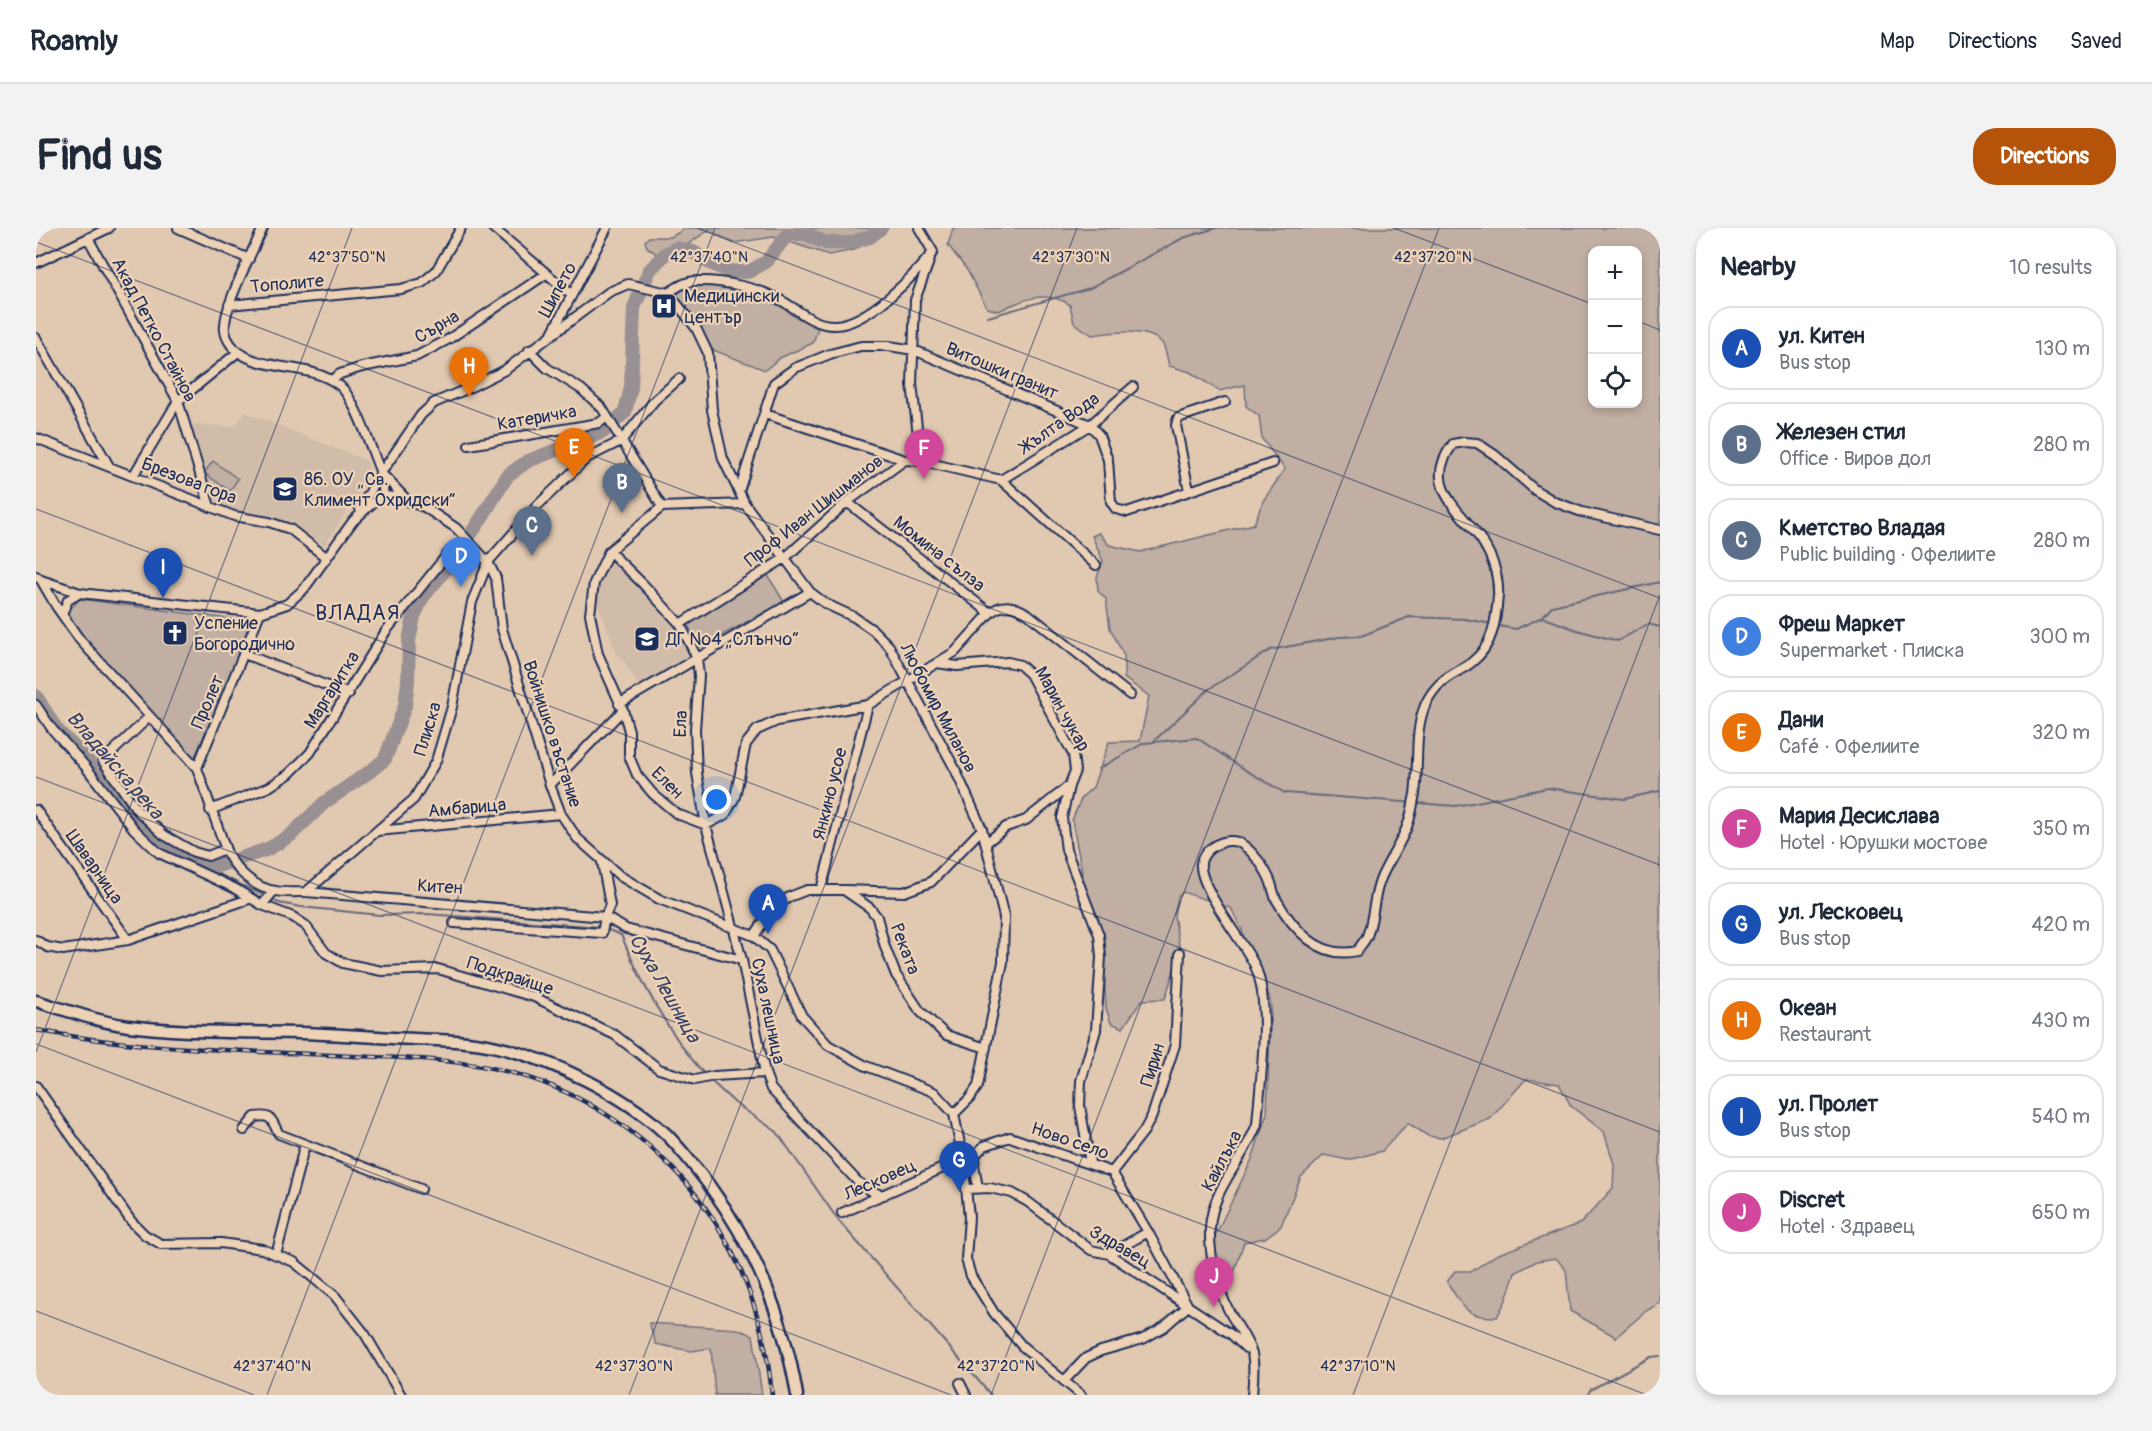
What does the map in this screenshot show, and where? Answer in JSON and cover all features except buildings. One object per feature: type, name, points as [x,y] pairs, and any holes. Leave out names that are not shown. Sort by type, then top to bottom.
[{"type":"highway","points":[[36,1001],[83,1016],[136,1027],[388,1038],[495,1047],[546,1062],[590,1082],[624,1103],[665,1134],[699,1171],[731,1215],[753,1254],[778,1314],[793,1370],[797,1395]]},
{"type":"street","points":[[36,262],[108,228]]},
{"type":"street","points":[[178,228],[249,259]]},
{"type":"street","points":[[263,228],[229,305],[225,329],[227,339],[238,352],[259,362],[312,372],[332,380],[342,388],[351,400],[381,473],[384,496]]},
{"type":"street","name":"Тополите","points":[[229,305],[401,289],[422,283],[436,271],[461,228]]},
{"type":"street","points":[[493,228],[572,295]]},
{"type":"street","name":"Шипето","points":[[552,334],[607,228]]},
{"type":"street","points":[[920,228],[933,252],[915,300],[912,384],[921,461]]},
{"type":"street","name":"Акад Петко Стайнов","points":[[87,238],[178,401],[210,507]]},
{"type":"street","points":[[38,578],[80,593],[260,614],[287,604],[304,589],[353,521],[381,473],[421,415],[434,403],[506,370],[529,350],[609,292],[628,284],[668,293],[681,284],[696,280],[738,285],[782,301],[822,324],[837,326],[857,318],[890,298],[933,252]]},
{"type":"street","name":"Сърна","points":[[332,380],[340,374],[362,367],[417,356],[449,339],[546,274]]},
{"type":"street","name":"Любомир Миланов","points":[[668,293],[696,328],[708,353],[712,410],[723,459],[745,504],[810,592],[826,604],[854,617],[873,630],[889,646],[955,769],[982,829],[1004,917],[1003,962],[978,1086],[954,1114]]},
{"type":"street","points":[[36,338],[109,466]]},
{"type":"street","name":"Витошки гранит","points":[[739,491],[774,383],[795,368],[830,354],[861,346],[889,346],[914,350],[1090,425]]},
{"type":"street","points":[[529,350],[547,368],[581,389],[602,408],[662,507]]},
{"type":"street","points":[[133,476],[178,401],[238,352]]},
{"type":"street","points":[[621,441],[655,400],[679,379]]},
{"type":"street","name":"Жълта Вода","points":[[1002,480],[1090,425],[1133,387]]},
{"type":"street","points":[[1189,491],[1176,425],[1178,418],[1225,402]]},
{"type":"street","points":[[765,414],[905,460],[921,461],[1002,480],[1096,565]]},
{"type":"street","name":"Катеричка","points":[[470,445],[599,423],[608,417]]},
{"type":"street","points":[[1090,425],[1099,435],[1108,460],[1111,502],[1116,509],[1127,512],[1273,463]]},
{"type":"street","name":"Брезова гора","points":[[36,438],[234,516],[269,522],[290,529],[327,558]]},
{"type":"street","name":"Плиска","points":[[306,892],[414,799],[436,761],[452,707],[472,602],[488,562],[537,506],[587,458],[621,441]]},
{"type":"street","name":"Кайлъка","points":[[1252,1395],[1254,1375],[1251,1353],[1228,1309],[1214,1270],[1210,1228],[1218,1194],[1252,1138],[1257,1124],[1264,1010],[1256,968],[1204,882],[1201,862],[1209,849],[1226,840],[1238,841],[1247,846],[1268,876],[1275,898],[1294,925],[1314,945],[1331,952],[1346,954],[1357,951],[1367,936],[1380,879],[1409,822],[1414,799],[1423,708],[1432,692],[1450,675],[1472,663],[1485,649],[1495,620],[1498,595],[1496,567],[1482,541],[1455,510],[1440,483],[1439,470],[1452,444],[1477,443],[1495,455],[1534,490],[1556,502],[1582,512],[1660,530]]},
{"type":"street","name":"Проф Иван Шишманов","points":[[680,624],[785,558],[848,502],[905,460]]},
{"type":"street","points":[[381,473],[407,500]]},
{"type":"street","points":[[353,521],[370,503],[384,496],[407,500]]},
{"type":"street","name":"Войнишко въстание","points":[[407,500],[424,507],[456,528],[488,562],[496,578],[502,629],[550,784],[561,814],[577,838],[602,862],[659,899],[754,936],[770,950],[802,1016],[828,1045],[866,1066],[934,1092],[954,1114]]},
{"type":"street","name":"Момина сълза","points":[[848,502],[990,613],[997,607],[1006,606],[1016,607],[1028,614],[1130,695]]},
{"type":"street","points":[[609,551],[662,507],[745,504]]},
{"type":"street","name":"Маргаритка","points":[[210,810],[269,787],[289,774],[310,753],[386,632],[450,551]]},
{"type":"street","name":"Ела","points":[[609,551],[680,624],[697,658],[699,676],[695,729],[697,773],[705,825],[732,927]]},
{"type":"street","name":"Елен","points":[[609,551],[594,583],[590,614],[598,654],[629,731],[629,756],[637,775],[653,794],[677,814],[705,825]]},
{"type":"street","points":[[38,578],[80,640],[197,768],[210,810],[234,865],[244,875],[273,892],[264,903]]},
{"type":"street","points":[[550,784],[621,707],[697,658],[810,592]]},
{"type":"street","points":[[62,614],[68,600],[80,593]]},
{"type":"street","points":[[705,825],[725,815],[735,797],[746,744],[757,730],[777,721],[868,705],[955,652],[990,613]]},
{"type":"street","name":"Пролет","points":[[197,768],[260,614]]},
{"type":"street","points":[[244,654],[349,694]]},
{"type":"street","name":"Марин чукар","points":[[937,663],[957,666],[1008,662],[1020,665],[1030,674],[1073,754],[1075,771],[1062,818],[1066,850],[1093,916],[1099,935],[1101,957],[1096,1030],[1081,1081],[1080,1106],[1090,1163]]},
{"type":"street","name":"Подкрайще","points":[[36,705],[52,729],[85,765],[134,829],[159,853],[234,888],[249,899],[264,903],[292,917],[305,925],[327,953],[343,963],[382,971],[438,969],[534,997],[615,1035],[659,1068],[695,1080],[714,1076],[765,1072]]},
{"type":"street","name":"Янкино усое","points":[[821,890],[868,705]]},
{"type":"street","points":[[149,717],[103,761],[137,810],[164,835],[194,852],[208,856],[226,851]]},
{"type":"street","points":[[986,843],[1006,827],[1026,820],[1069,786]]},
{"type":"street","name":"Шаварница","points":[[36,810],[128,940]]},
{"type":"street","name":"Амбарица","points":[[376,831],[561,814]]},
{"type":"street","points":[[754,936],[769,914],[789,897],[807,890],[904,892],[931,882],[982,829]]},
{"type":"street","points":[[454,922],[602,933],[610,898],[602,862]]},
{"type":"street","name":"Реката","points":[[844,890],[870,908],[877,917],[896,975],[920,1011],[946,1035],[986,1048]]},
{"type":"street","name":"Китен","points":[[273,892],[306,892],[605,917],[626,929],[742,960]]},
{"type":"street","points":[[36,940],[46,947],[63,950],[128,940],[249,899]]},
{"type":"street","name":"Суха лешница","points":[[732,927],[742,960],[765,1072],[771,1089],[858,1182],[873,1192],[884,1195]]},
{"type":"street","name":"Пирин","points":[[1112,1172],[1144,1131],[1152,1116],[1175,1045],[1180,953]]},
{"type":"street","points":[[36,1086],[131,1221],[145,1235],[161,1244],[221,1243],[262,1249],[294,1262],[335,1296],[365,1334],[401,1395]]},
{"type":"street","points":[[954,1114],[963,1159],[969,1216],[966,1258],[971,1276],[994,1313],[1022,1346],[1081,1395]]},
{"type":"street","points":[[244,1130],[255,1117],[263,1116],[274,1121],[279,1134],[421,1188]]},
{"type":"street","name":"Ново село","points":[[978,1188],[974,1165],[976,1154],[984,1146],[1010,1137],[1112,1172],[1188,1306]]},
{"type":"street","points":[[276,1255],[305,1144]]},
{"type":"street","name":"Лесковец","points":[[842,1213],[963,1159]]},
{"type":"street","name":"Здравец","points":[[966,1189],[990,1188],[1012,1193],[1028,1202],[1091,1250],[1109,1254],[1232,1335],[1251,1353]]},
{"type":"street","points":[[1109,1254],[1148,1232]]},
{"type":"street","points":[[1064,1381],[1086,1358],[1101,1351],[1143,1339],[1164,1327],[1188,1306]]},
{"type":"street","points":[[960,1383],[966,1395]]},
{"type":"shaded area","points":[[684,228],[888,228],[854,250],[829,255],[774,237],[733,243],[709,230],[665,260],[647,247],[645,241],[649,237],[671,237]]},
{"type":"shaded area","points":[[953,228],[1660,228],[1660,1303],[1646,1311],[1616,1337],[1570,1311],[1566,1270],[1556,1258],[1537,1261],[1515,1273],[1506,1300],[1497,1317],[1471,1313],[1461,1304],[1447,1282],[1455,1271],[1472,1271],[1496,1255],[1581,1223],[1613,1188],[1614,1164],[1604,1132],[1571,1106],[1559,1084],[1526,1079],[1490,1119],[1441,1138],[1428,1136],[1408,1123],[1382,1151],[1348,1160],[1324,1155],[1301,1177],[1281,1226],[1265,1238],[1244,1242],[1231,1282],[1219,1284],[1212,1242],[1252,1159],[1267,1113],[1271,1004],[1267,989],[1251,964],[1242,930],[1231,908],[1183,892],[1178,897],[1174,915],[1180,951],[1165,999],[1142,1000],[1123,1028],[1111,1023],[1106,1008],[1102,937],[1086,892],[1072,820],[1082,797],[1093,787],[1109,742],[1140,741],[1149,696],[1124,678],[1124,656],[1110,628],[1106,599],[1098,591],[1097,577],[1103,561],[1092,536],[1099,533],[1109,545],[1140,552],[1254,524],[1263,501],[1285,469],[1262,439],[1259,416],[1246,406],[1245,385],[1219,391],[1190,372],[1169,366],[1162,343],[1148,335],[1129,332],[1092,335],[1074,323],[1070,305],[1061,300],[1043,297],[1025,300],[999,311],[987,308],[967,270],[948,245]]},
{"type":"shaded area","points":[[681,284],[738,285],[792,307],[790,314],[818,328],[813,343],[780,358],[765,370],[705,347],[668,293]]},
{"type":"shaded area","name":"86. ОУ „Св. Климент Охридски“","points":[[245,412],[367,461],[371,474],[324,546],[290,521],[235,512],[213,504],[189,424],[234,427]]},
{"type":"shaded area","points":[[213,461],[238,479],[230,491],[204,473]]},
{"type":"shaded area","name":"ДГ №4 „Слънчо“","points":[[611,562],[625,567],[675,625],[691,655],[691,658],[640,688],[617,654],[593,591]]},
{"type":"shaded area","points":[[767,574],[784,602],[700,647],[688,625]]},
{"type":"shaded area","points":[[80,599],[245,621],[249,632],[193,761],[71,622],[67,615]]},
{"type":"shaded area","points":[[649,1323],[737,1329],[753,1335],[762,1395],[715,1395],[711,1348],[691,1351],[656,1344]]},
{"type":"waterway","name":"Владайска река","points":[[36,696],[56,729],[89,762],[138,826],[170,852],[208,869],[268,849],[291,835],[324,803],[385,759],[405,706],[409,641],[414,616],[423,597],[477,525],[508,475],[528,461],[603,432],[625,412],[631,387],[634,308],[649,271],[666,253],[677,248],[693,252],[728,271],[748,272],[766,262],[788,234],[806,234],[826,243],[850,243],[870,237],[881,228]]},
{"type":"waterway","points":[[988,317],[1090,288],[1183,238],[1216,228]]},
{"type":"waterway","points":[[1542,617],[1552,606],[1660,582]]},
{"type":"waterway","points":[[1154,741],[1209,689],[1270,650],[1339,637],[1361,636],[1409,617],[1465,619],[1492,624]]},
{"type":"waterway","points":[[1498,626],[1516,629],[1542,617],[1577,630],[1618,641],[1648,624],[1660,627]]},
{"type":"waterway","points":[[1098,769],[1144,743],[1197,738],[1285,793],[1456,806],[1548,788],[1624,799],[1660,791]]},
{"type":"waterway","name":"Суха Лешница","points":[[208,869],[265,896]]},
{"type":"waterway","name":"Суха Лешница","points":[[270,899],[301,907],[380,915],[427,914],[601,927]]},
{"type":"waterway","name":"Суха Лешница","points":[[606,929],[621,935],[657,1008],[705,1075]]},
{"type":"waterway","name":"Суха Лешница","points":[[709,1079],[735,1103],[777,1132],[838,1220],[991,1395]]},
{"type":"waterway","points":[[1588,1395],[1590,1390],[1651,1357],[1660,1356]]},
{"type":"railway","points":[[36,1030],[146,1045],[459,1063],[528,1077],[579,1099],[603,1112],[648,1145],[687,1184],[721,1231],[746,1283],[755,1310],[763,1338],[772,1395]]},
{"type":"place","name":"Медицински център","points":[[664,306]]},
{"type":"place","name":"Океан","points":[[469,397]]},
{"type":"place","name":"Дани","points":[[574,478]]},
{"type":"place","name":"Мария Десислава","points":[[924,479]]},
{"type":"place","name":"86. ОУ „Св. Климент Охридски“","points":[[285,489]]},
{"type":"place","name":"Железен стил","points":[[622,513]]},
{"type":"place","name":"Кметство Владая","points":[[532,556]]},
{"type":"place","name":"Фреш Маркет","points":[[461,587]]},
{"type":"place","name":"ул. Пролет","points":[[163,598]]},
{"type":"place","name":"Успение Богородично","points":[[175,633]]},
{"type":"place","name":"ДГ №4 „Слънчо“","points":[[647,639]]},
{"type":"place","name":"ул. Китен","points":[[768,934]]},
{"type":"place","name":"ул. Лесковец","points":[[959,1191]]},
{"type":"place","name":"Discret","points":[[1214,1307]]},
{"type":"district","name":"ВЛАДАЯ","points":[[358,613]]}]
